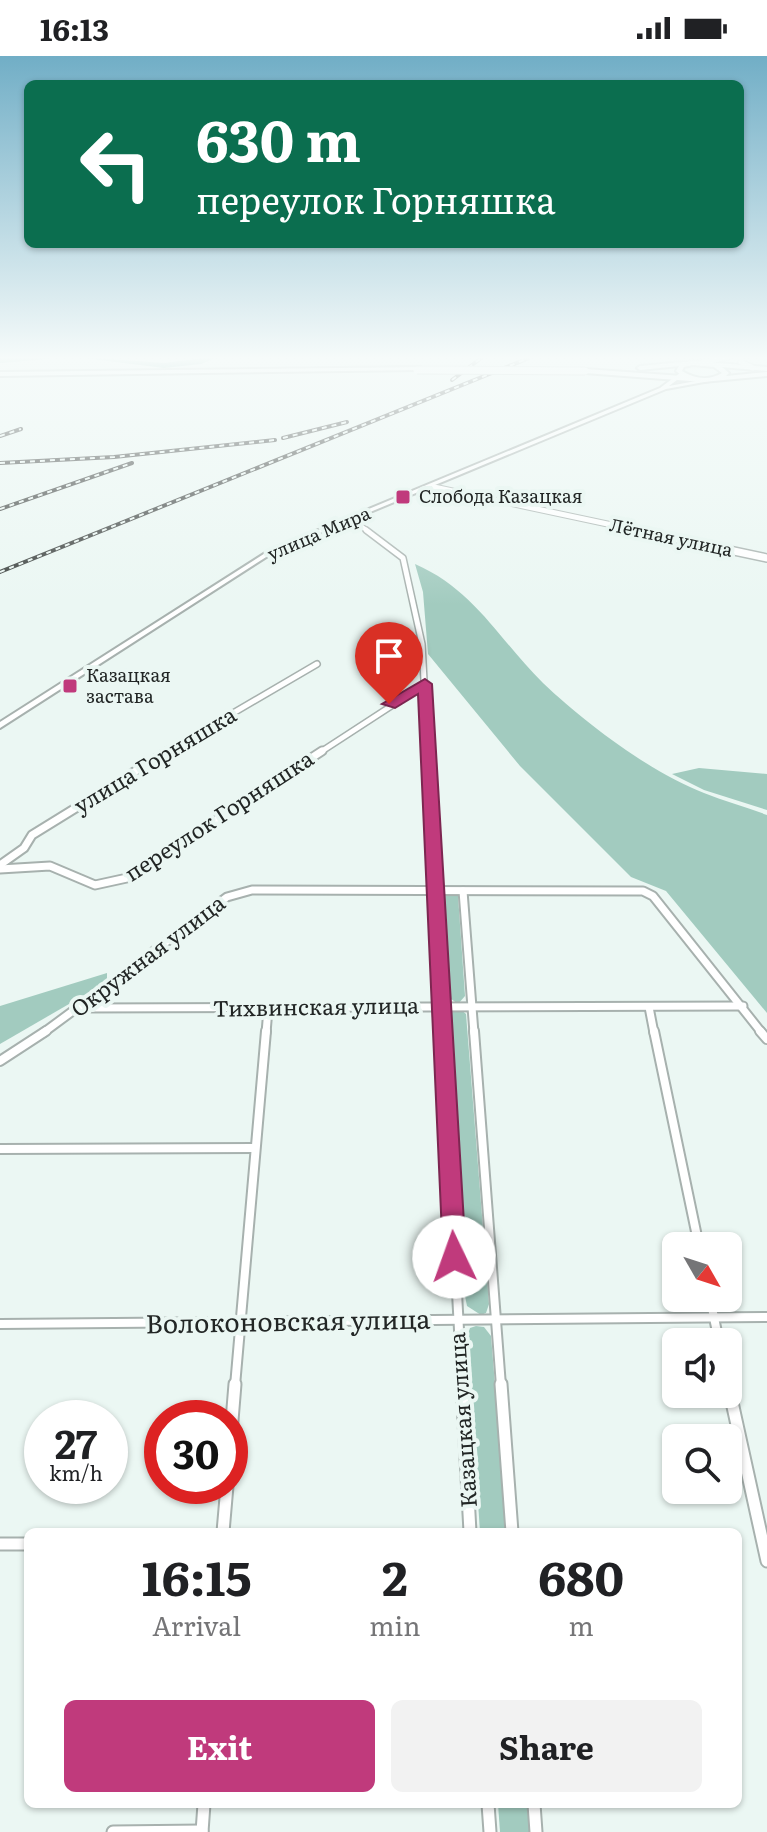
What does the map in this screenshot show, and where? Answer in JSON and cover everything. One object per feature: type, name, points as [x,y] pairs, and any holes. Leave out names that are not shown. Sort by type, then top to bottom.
[{"type":"main road","name":"улица Мира","points":[[0,726],[272,551],[546,439]]},
{"type":"street","name":"Лётная улица","points":[[434,487],[767,558]]},
{"type":"street","name":"Казацкая улица","points":[[352,519],[403,558],[416,608],[425,684],[470,1528]]},
{"type":"street","name":"улица Горняшка","points":[[0,867],[24,848],[32,835],[207,727],[317,664]]},
{"type":"street","name":"переулок Горняшка","points":[[0,867],[47,865],[60,868],[88,885],[103,888],[127,878],[425,684]]},
{"type":"street","name":"Окружная улица","points":[[0,1061],[80,1008],[239,891],[643,891],[653,896],[767,1039]]},
{"type":"street","name":"Казацкая улица","points":[[463,891],[512,1528]]},
{"type":"street","name":"Тихвинская улица","points":[[80,1008],[743,1006]]},
{"type":"street","points":[[649,1007],[696,1232]]},
{"type":"street","points":[[234,1400],[268,1009]]},
{"type":"street","points":[[0,1149],[254,1148]]},
{"type":"street","points":[[712,1312],[716,1328]]},
{"type":"street","name":"Волоконовская улица","points":[[0,1324],[767,1317]]},
{"type":"street","points":[[734,1408],[765,1539],[767,1561]]},
{"type":"street","points":[[223,1528],[225,1504]]},
{"type":"street","points":[[0,1544],[24,1544]]},
{"type":"street","points":[[113,1832],[202,1831],[204,1808]]},
{"type":"street","points":[[488,1808],[490,1832]]},
{"type":"street","points":[[534,1808],[536,1832]]},
{"type":"green space","points":[[415,564],[454,588],[485,617],[543,683],[578,714],[640,760],[683,784],[767,815],[767,1013],[666,891],[631,877],[520,766],[428,654],[423,592]]},
{"type":"green space","points":[[699,768],[767,774],[767,810],[704,790],[672,774]]},
{"type":"green space","points":[[447,892],[458,896],[465,996],[458,1004],[447,996],[443,900]]},
{"type":"green space","points":[[107,973],[107,982],[0,1044],[0,1006]]},
{"type":"green space","points":[[460,1009],[466,1014],[489,1304],[486,1313],[481,1315],[467,1306],[465,1296],[449,1017],[451,1011]]},
{"type":"green space","points":[[484,1327],[491,1336],[507,1528],[480,1528],[467,1337],[470,1328]]},
{"type":"green space","points":[[498,1808],[528,1808],[531,1832],[500,1832]]},
{"type":"railway","points":[[0,572],[329,439]]},
{"type":"railway","points":[[0,463],[114,457],[275,440]]},
{"type":"railway","points":[[0,509],[132,463]]},
{"type":"place","name":"Слобода Казацкая","points":[[403,497]]},
{"type":"place","name":"Казацкая застава","points":[[70,686]]},
{"type":"route","points":[[389,704],[425,684],[454,1257]]}]
